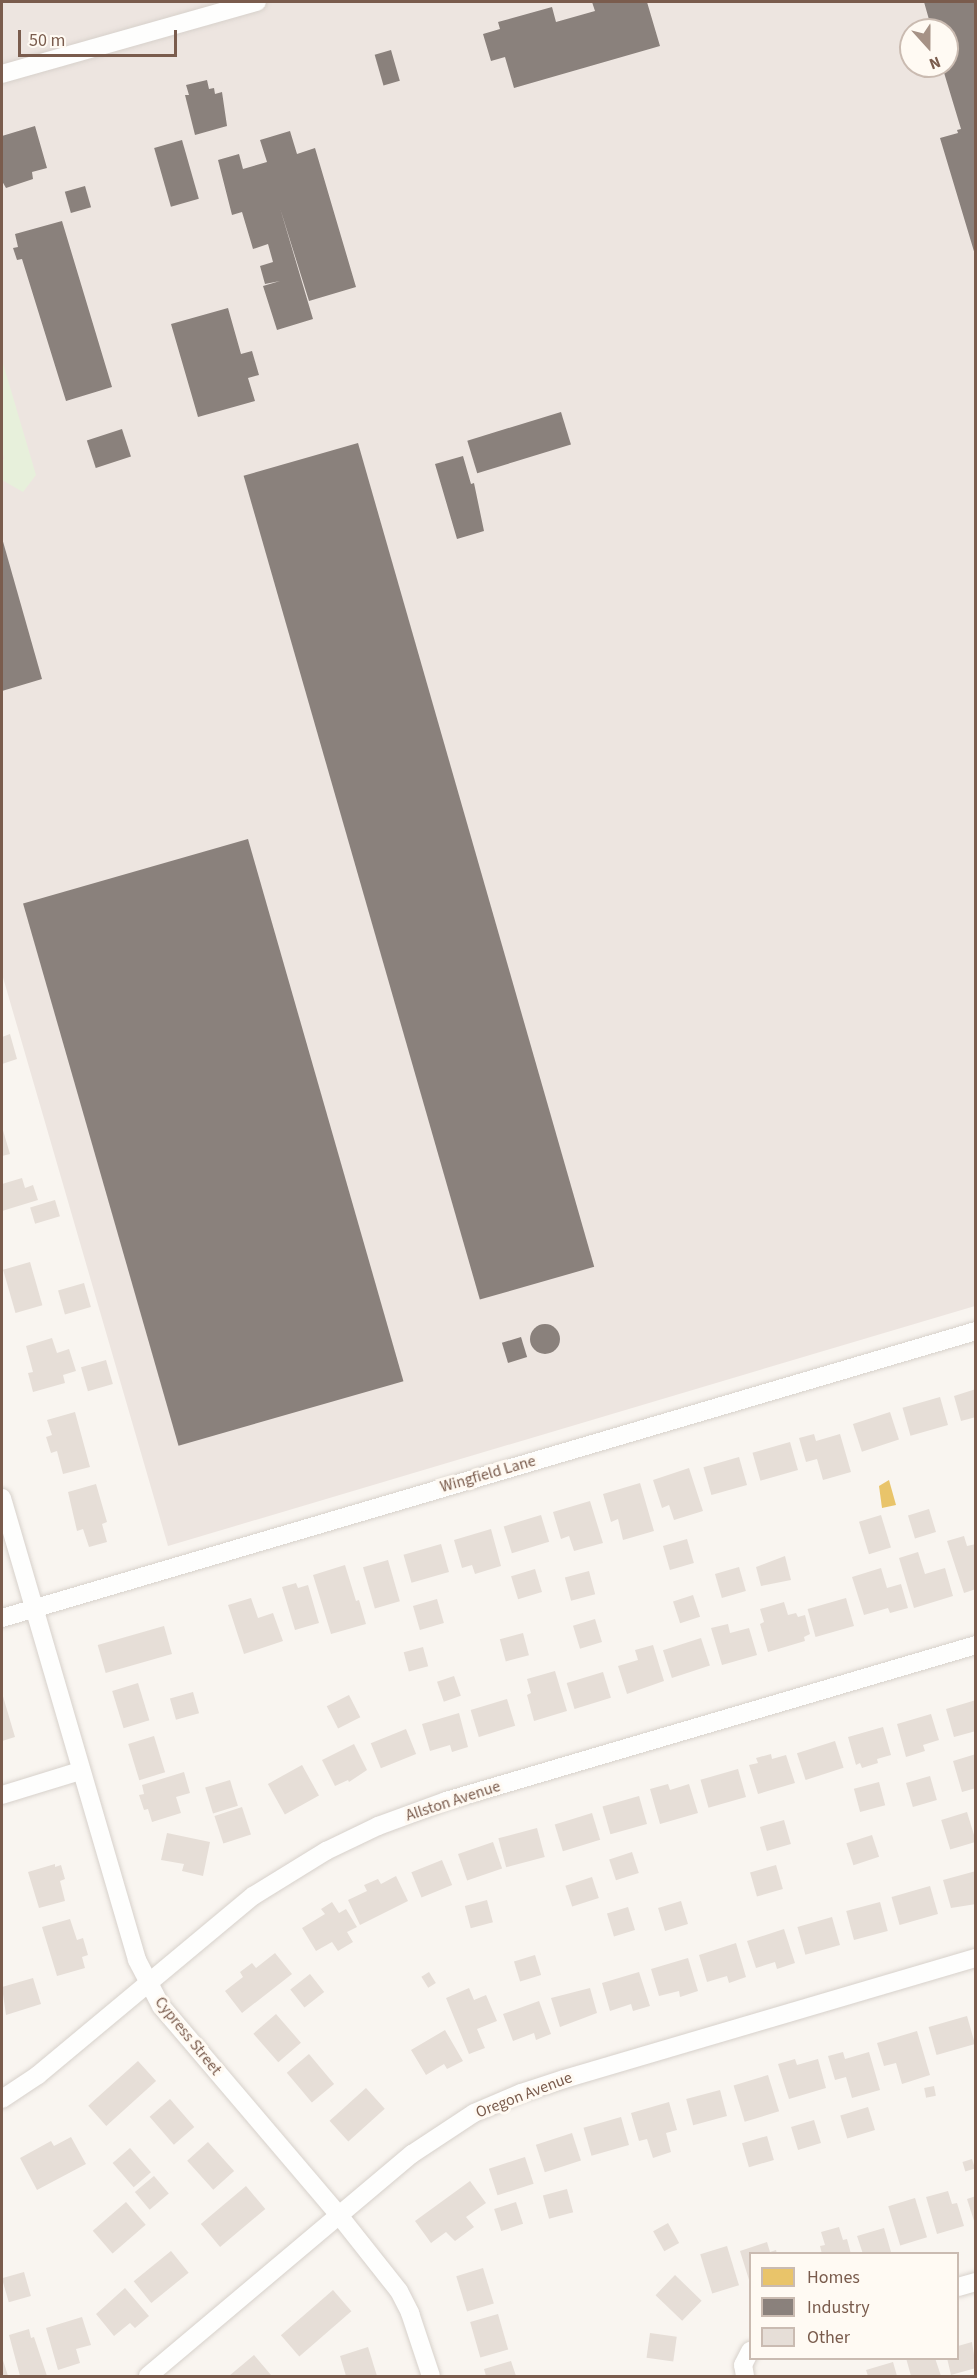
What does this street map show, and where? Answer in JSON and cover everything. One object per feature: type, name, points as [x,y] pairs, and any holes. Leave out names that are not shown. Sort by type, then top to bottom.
[{"type":"street","points":[[2,74],[257,2]]},
{"type":"street","name":"Wingfield Lane","points":[[2,1618],[975,1331]]},
{"type":"street","name":"Cypress Street","points":[[2,1498],[32,1609],[137,1960],[161,2006],[338,2214],[399,2291],[410,2313],[431,2376]]},
{"type":"street","name":"Allston Avenue","points":[[2,2099],[16,2092],[38,2075],[253,1896],[326,1851],[378,1826],[446,1801],[975,1645]]},
{"type":"street","points":[[2,1795],[80,1771]]},
{"type":"street","name":"Oregon Avenue","points":[[148,2376],[338,2214],[440,2134],[474,2113],[521,2093],[975,1958]]},
{"type":"street","points":[[959,2286],[975,2282]]},
{"type":"street","points":[[746,2376],[743,2365],[749,2353]]},
{"type":"shaded area","points":[[2,2],[975,2],[975,1306],[168,1546],[2,974]]},
{"type":"green space","points":[[2,360],[36,475],[23,492],[2,480],[2,460],[4,459]]},
{"type":"building: Homes","points":[[889,1480],[896,1505],[882,1508],[879,1486]]},
{"type":"building: Industry","points":[[592,2],[647,2],[660,46],[514,88],[505,57],[491,61],[483,34],[500,29],[498,22],[552,7],[556,22],[595,11]]},
{"type":"building: Industry","points":[[924,2],[976,2],[976,258],[940,138],[958,133],[957,130],[961,129],[946,78],[959,78],[959,18],[929,18]]},
{"type":"building: Industry","points":[[391,50],[400,81],[383,85],[375,55]]},
{"type":"building: Industry","points":[[207,80],[209,89],[214,88],[215,94],[222,92],[227,126],[195,135],[185,95],[189,95],[186,85]]},
{"type":"building: Industry","points":[[35,126],[47,168],[32,172],[33,179],[6,188],[2,181],[2,136]]},
{"type":"building: Industry","points":[[290,131],[297,154],[315,148],[356,287],[309,301],[280,208],[313,319],[277,330],[263,286],[280,281],[265,284],[260,266],[273,262],[268,244],[253,249],[242,212],[232,215],[218,160],[239,154],[243,169],[267,162],[260,140]]},
{"type":"building: Industry","points":[[182,140],[199,199],[171,207],[154,148]]},
{"type":"building: Industry","points":[[85,186],[91,207],[71,213],[65,192]]},
{"type":"building: Industry","points":[[62,221],[112,387],[66,401],[22,259],[17,260],[13,248],[18,247],[15,234]]},
{"type":"building: Industry","points":[[228,308],[241,354],[252,351],[259,375],[248,378],[255,401],[198,417],[171,324]]},
{"type":"building: Industry","points":[[561,412],[571,445],[477,473],[467,441]]},
{"type":"building: Industry","points":[[122,429],[131,457],[96,468],[87,440]]},
{"type":"building: Industry","points":[[358,443],[594,1267],[480,1300],[244,476]]},
{"type":"building: Industry","points":[[463,456],[471,484],[474,483],[484,531],[457,539],[435,464]]},
{"type":"building: Industry","points":[[2,538],[42,679],[2,691]]},
{"type":"building: Industry","points":[[248,839],[403,1381],[179,1446],[23,903]]},
{"type":"building: Industry","points":[[545,1324],[556,1328],[560,1339],[556,1350],[545,1354],[534,1350],[530,1339],[534,1328]]},
{"type":"building: Industry","points":[[521,1337],[527,1357],[508,1363],[502,1343]]},
{"type":"building: Other","points":[[10,1034],[17,1059],[2,1064],[2,1037]]},
{"type":"building: Other","points":[[2,1127],[10,1154],[2,1156]]},
{"type":"building: Other","points":[[22,1178],[25,1188],[33,1185],[38,1200],[2,1211],[2,1184]]},
{"type":"building: Other","points":[[55,1200],[60,1216],[35,1224],[30,1208]]},
{"type":"building: Other","points":[[30,1262],[42,1305],[15,1313],[3,1270]]},
{"type":"building: Other","points":[[84,1283],[91,1307],[65,1314],[58,1290]]},
{"type":"building: Other","points":[[52,1338],[57,1353],[69,1349],[76,1371],[63,1375],[65,1383],[33,1392],[28,1373],[33,1372],[26,1346]]},
{"type":"building: Other","points":[[106,1360],[113,1384],[88,1391],[81,1367]]},
{"type":"building: Other","points":[[976,1389],[976,1417],[961,1421],[954,1396]]},
{"type":"building: Other","points":[[940,1397],[948,1425],[911,1436],[903,1408]]},
{"type":"building: Other","points":[[75,1412],[90,1467],[63,1474],[57,1451],[51,1453],[46,1437],[52,1435],[47,1420]]},
{"type":"building: Other","points":[[890,1412],[899,1440],[862,1452],[853,1424]]},
{"type":"building: Other","points":[[814,1434],[816,1441],[840,1434],[851,1472],[823,1480],[817,1459],[806,1462],[799,1438]]},
{"type":"building: Other","points":[[790,1442],[798,1470],[761,1481],[753,1453]]},
{"type":"building: Other","points":[[739,1457],[747,1485],[711,1495],[703,1467]]},
{"type":"building: Other","points":[[689,1468],[703,1511],[674,1520],[669,1505],[662,1508],[653,1480]]},
{"type":"building: Other","points":[[640,1483],[654,1531],[623,1540],[618,1519],[611,1522],[603,1494]]},
{"type":"building: Other","points":[[96,1484],[107,1522],[102,1524],[107,1542],[89,1547],[83,1529],[77,1531],[68,1492]]},
{"type":"building: Other","points":[[590,1501],[603,1543],[574,1551],[569,1536],[561,1539],[553,1512]]},
{"type":"building: Other","points":[[929,1509],[936,1532],[915,1538],[908,1515]]},
{"type":"building: Other","points":[[541,1515],[549,1542],[512,1553],[504,1526]]},
{"type":"building: Other","points":[[881,1515],[891,1548],[869,1554],[859,1522]]},
{"type":"building: Other","points":[[491,1529],[501,1566],[475,1574],[472,1565],[462,1568],[454,1540]]},
{"type":"building: Other","points":[[964,1536],[967,1546],[976,1544],[976,1589],[964,1593],[947,1541]]},
{"type":"building: Other","points":[[687,1539],[694,1563],[670,1570],[663,1546]]},
{"type":"building: Other","points":[[441,1544],[449,1572],[412,1583],[404,1555]]},
{"type":"building: Other","points":[[918,1552],[925,1574],[945,1568],[953,1596],[914,1608],[899,1558]]},
{"type":"building: Other","points":[[785,1556],[791,1580],[761,1586],[756,1567]]},
{"type":"building: Other","points":[[388,1560],[400,1601],[375,1609],[363,1567]]},
{"type":"building: Other","points":[[345,1565],[366,1624],[331,1634],[313,1575]]},
{"type":"building: Other","points":[[739,1567],[746,1591],[722,1598],[715,1574]]},
{"type":"building: Other","points":[[881,1568],[887,1588],[901,1584],[908,1608],[890,1613],[888,1608],[864,1615],[852,1577]]},
{"type":"building: Other","points":[[535,1569],[542,1592],[518,1599],[511,1576]]},
{"type":"building: Other","points":[[589,1571],[595,1594],[571,1601],[565,1577]]},
{"type":"building: Other","points":[[296,1583],[298,1588],[308,1585],[319,1623],[295,1630],[282,1587]]},
{"type":"building: Other","points":[[693,1595],[700,1617],[680,1623],[673,1601]]},
{"type":"building: Other","points":[[251,1598],[258,1618],[273,1613],[283,1641],[244,1654],[228,1605]]},
{"type":"building: Other","points":[[846,1598],[854,1626],[816,1637],[808,1609]]},
{"type":"building: Other","points":[[437,1599],[444,1623],[420,1630],[413,1606]]},
{"type":"building: Other","points":[[784,1602],[788,1615],[796,1613],[798,1617],[805,1615],[810,1634],[804,1637],[805,1641],[768,1652],[760,1624],[764,1622],[760,1609]]},
{"type":"building: Other","points":[[595,1619],[602,1642],[580,1649],[573,1626]]},
{"type":"building: Other","points":[[728,1624],[730,1633],[749,1628],[757,1655],[722,1665],[711,1628]]},
{"type":"building: Other","points":[[164,1626],[172,1654],[106,1673],[98,1645]]},
{"type":"building: Other","points":[[523,1633],[529,1655],[506,1661],[500,1639]]},
{"type":"building: Other","points":[[701,1638],[710,1666],[672,1678],[663,1650]]},
{"type":"building: Other","points":[[653,1645],[664,1681],[627,1694],[618,1666],[638,1660],[635,1650]]},
{"type":"building: Other","points":[[423,1647],[428,1666],[409,1671],[404,1652]]},
{"type":"building: Other","points":[[555,1671],[567,1711],[534,1721],[527,1695],[531,1693],[527,1679]]},
{"type":"building: Other","points":[[603,1672],[611,1698],[575,1709],[567,1683]]},
{"type":"building: Other","points":[[454,1676],[461,1696],[444,1702],[437,1682]]},
{"type":"building: Other","points":[[138,1683],[149,1720],[124,1728],[112,1691]]},
{"type":"building: Other","points":[[193,1692],[199,1713],[176,1720],[170,1699]]},
{"type":"building: Other","points":[[2,1693],[15,1737],[2,1741]]},
{"type":"building: Other","points":[[349,1695],[360,1717],[338,1729],[327,1706]]},
{"type":"building: Other","points":[[507,1699],[515,1726],[479,1737],[471,1710]]},
{"type":"building: Other","points":[[976,1700],[976,1731],[954,1737],[946,1709]]},
{"type":"building: Other","points":[[459,1713],[468,1747],[452,1752],[450,1745],[430,1751],[422,1724]]},
{"type":"building: Other","points":[[931,1714],[939,1740],[923,1745],[925,1751],[906,1757],[897,1724]]},
{"type":"building: Other","points":[[883,1727],[891,1755],[877,1759],[878,1763],[862,1768],[860,1763],[856,1765],[848,1737]]},
{"type":"building: Other","points":[[406,1729],[416,1754],[381,1768],[371,1743]]},
{"type":"building: Other","points":[[154,1736],[165,1772],[139,1780],[128,1744]]},
{"type":"building: Other","points":[[835,1741],[844,1768],[806,1780],[797,1753]]},
{"type":"building: Other","points":[[354,1744],[367,1770],[349,1782],[348,1780],[335,1786],[322,1760]]},
{"type":"building: Other","points":[[771,1754],[772,1759],[786,1755],[795,1783],[758,1794],[749,1765],[758,1763],[756,1758]]},
{"type":"building: Other","points":[[976,1754],[976,1788],[962,1792],[953,1761]]},
{"type":"building: Other","points":[[302,1765],[319,1796],[285,1815],[268,1784]]},
{"type":"building: Other","points":[[738,1769],[746,1797],[709,1808],[701,1780]]},
{"type":"building: Other","points":[[184,1772],[190,1793],[176,1797],[181,1813],[152,1822],[148,1809],[144,1810],[139,1795],[144,1794],[142,1785]]},
{"type":"building: Other","points":[[930,1776],[937,1800],[913,1807],[906,1783]]},
{"type":"building: Other","points":[[230,1780],[238,1806],[213,1813],[205,1788]]},
{"type":"building: Other","points":[[879,1782],[885,1805],[860,1812],[854,1789]]},
{"type":"building: Other","points":[[668,1784],[670,1790],[689,1784],[698,1813],[660,1824],[650,1789]]},
{"type":"building: Other","points":[[639,1796],[647,1824],[610,1834],[602,1806]]},
{"type":"building: Other","points":[[242,1807],[251,1835],[223,1844],[214,1816]]},
{"type":"building: Other","points":[[967,1812],[976,1842],[950,1850],[941,1820]]},
{"type":"building: Other","points":[[592,1813],[600,1840],[563,1851],[555,1824]]},
{"type":"building: Other","points":[[784,1820],[791,1844],[767,1851],[760,1827]]},
{"type":"building: Other","points":[[537,1828],[545,1857],[506,1867],[498,1838]]},
{"type":"building: Other","points":[[167,1833],[210,1842],[203,1876],[182,1871],[184,1864],[161,1860]]},
{"type":"building: Other","points":[[872,1835],[879,1857],[853,1865],[846,1843]]},
{"type":"building: Other","points":[[493,1842],[502,1868],[467,1881],[458,1854]]},
{"type":"building: Other","points":[[632,1852],[639,1873],[616,1880],[609,1859]]},
{"type":"building: Other","points":[[442,1860],[452,1885],[422,1897],[411,1872]]},
{"type":"building: Other","points":[[55,1864],[55,1867],[61,1865],[65,1879],[60,1881],[65,1901],[39,1908],[28,1872]]},
{"type":"building: Other","points":[[776,1865],[783,1889],[757,1896],[750,1872]]},
{"type":"building: Other","points":[[976,1871],[976,1904],[951,1908],[943,1880]]},
{"type":"building: Other","points":[[396,1876],[408,1901],[360,1925],[348,1900],[367,1891],[364,1885],[378,1879],[381,1884]]},
{"type":"building: Other","points":[[592,1877],[599,1898],[572,1907],[565,1886]]},
{"type":"building: Other","points":[[930,1886],[938,1914],[900,1925],[892,1897]]},
{"type":"building: Other","points":[[487,1900],[493,1922],[471,1928],[465,1906]]},
{"type":"building: Other","points":[[681,1901],[688,1924],[665,1931],[658,1908]]},
{"type":"building: Other","points":[[332,1902],[339,1913],[346,1909],[357,1927],[347,1932],[353,1942],[338,1951],[332,1942],[316,1951],[302,1928],[325,1914],[321,1909]]},
{"type":"building: Other","points":[[880,1902],[888,1931],[854,1940],[846,1911]]},
{"type":"building: Other","points":[[628,1907],[635,1930],[614,1936],[607,1913]]},
{"type":"building: Other","points":[[832,1917],[840,1945],[805,1955],[797,1927]]},
{"type":"building: Other","points":[[70,1919],[77,1940],[83,1938],[88,1955],[82,1957],[85,1968],[57,1976],[42,1927]]},
{"type":"building: Other","points":[[784,1929],[795,1963],[777,1969],[775,1962],[756,1968],[747,1941]]},
{"type":"building: Other","points":[[736,1943],[746,1977],[729,1983],[727,1976],[707,1982],[699,1955]]},
{"type":"building: Other","points":[[275,1953],[292,1974],[242,2013],[225,1991],[243,1977],[240,1972],[252,1963],[256,1968]]},
{"type":"building: Other","points":[[535,1955],[541,1975],[520,1982],[514,1961]]},
{"type":"building: Other","points":[[688,1958],[698,1991],[680,1997],[679,1991],[659,1996],[651,1969]]},
{"type":"building: Other","points":[[429,1972],[436,1983],[428,1988],[421,1977]]},
{"type":"building: Other","points":[[639,1972],[650,2006],[633,2011],[631,2004],[610,2011],[602,1983]]},
{"type":"building: Other","points":[[310,1974],[324,1992],[304,2008],[290,1989]]},
{"type":"building: Other","points":[[33,1978],[41,2004],[6,2015],[2,1987]]},
{"type":"building: Other","points":[[469,1988],[474,2000],[486,1995],[497,2021],[477,2029],[485,2048],[469,2054],[446,1998]]},
{"type":"building: Other","points":[[590,1988],[597,2013],[560,2027],[551,1998]]},
{"type":"building: Other","points":[[539,2001],[551,2034],[536,2040],[534,2033],[513,2041],[503,2014]]},
{"type":"building: Other","points":[[276,2014],[301,2043],[278,2062],[253,2034]]},
{"type":"building: Other","points":[[967,2016],[975,2044],[937,2055],[929,2027]]},
{"type":"building: Other","points":[[445,2030],[463,2061],[447,2069],[444,2064],[426,2075],[411,2050]]},
{"type":"building: Other","points":[[917,2031],[930,2075],[902,2084],[896,2063],[884,2066],[877,2043]]},
{"type":"building: Other","points":[[843,2052],[845,2059],[869,2052],[880,2090],[852,2098],[846,2077],[835,2080],[828,2056]]},
{"type":"building: Other","points":[[309,2054],[334,2084],[312,2103],[287,2073]]},
{"type":"building: Other","points":[[795,2059],[797,2065],[818,2059],[826,2088],[789,2099],[778,2064]]},
{"type":"building: Other","points":[[138,2061],[156,2081],[106,2126],[88,2106]]},
{"type":"building: Other","points":[[768,2075],[779,2111],[745,2122],[734,2086]]},
{"type":"building: Other","points":[[934,2086],[936,2096],[926,2098],[924,2088]]},
{"type":"building: Other","points":[[366,2088],[385,2109],[348,2142],[330,2121]]},
{"type":"building: Other","points":[[720,2090],[727,2116],[693,2125],[686,2099]]},
{"type":"building: Other","points":[[170,2099],[194,2127],[174,2145],[150,2117]]},
{"type":"building: Other","points":[[669,2102],[677,2130],[666,2133],[671,2152],[653,2158],[647,2139],[639,2141],[631,2113]]},
{"type":"building: Other","points":[[868,2107],[875,2130],[847,2138],[840,2115]]},
{"type":"building: Other","points":[[621,2117],[629,2145],[592,2156],[584,2128]]},
{"type":"building: Other","points":[[814,2120],[821,2143],[798,2150],[791,2127]]},
{"type":"building: Other","points":[[572,2133],[581,2161],[545,2172],[536,2145]]},
{"type":"building: Other","points":[[767,2136],[774,2160],[749,2167],[742,2143]]},
{"type":"building: Other","points":[[71,2137],[86,2164],[37,2190],[20,2158],[51,2141],[54,2146]]},
{"type":"building: Other","points":[[208,2142],[234,2171],[213,2190],[187,2161]]},
{"type":"building: Other","points":[[130,2148],[151,2172],[134,2187],[113,2163]]},
{"type":"building: Other","points":[[525,2157],[534,2184],[498,2195],[489,2169]]},
{"type":"building: Other","points":[[972,2159],[975,2169],[965,2171],[962,2162]]},
{"type":"building: Other","points":[[154,2176],[169,2194],[150,2210],[135,2192]]},
{"type":"building: Other","points":[[470,2181],[486,2203],[466,2217],[474,2227],[455,2241],[446,2232],[431,2243],[415,2221]]},
{"type":"building: Other","points":[[246,2186],[265,2209],[220,2247],[201,2224]]},
{"type":"building: Other","points":[[567,2189],[573,2212],[549,2219],[543,2195]]},
{"type":"building: Other","points":[[948,2191],[952,2204],[957,2203],[964,2226],[937,2234],[926,2197]]},
{"type":"building: Other","points":[[976,2196],[976,2224],[975,2224],[967,2199]]},
{"type":"building: Other","points":[[915,2198],[927,2237],[900,2245],[888,2206]]},
{"type":"building: Other","points":[[126,2202],[146,2225],[112,2254],[93,2231]]},
{"type":"building: Other","points":[[516,2202],[523,2224],[501,2231],[494,2209]]},
{"type":"building: Other","points":[[668,2223],[679,2243],[664,2251],[653,2231]]},
{"type":"building: Other","points":[[839,2227],[843,2240],[847,2239],[850,2252],[822,2252],[820,2246],[825,2245],[821,2232]]},
{"type":"building: Other","points":[[884,2228],[891,2252],[862,2252],[857,2236]]},
{"type":"building: Other","points":[[767,2242],[770,2252],[749,2252],[749,2280],[740,2251]]},
{"type":"building: Other","points":[[727,2246],[739,2285],[712,2293],[700,2254]]},
{"type":"building: Other","points":[[171,2251],[189,2273],[151,2303],[134,2281]]},
{"type":"building: Other","points":[[483,2268],[494,2303],[467,2312],[456,2276]]},
{"type":"building: Other","points":[[24,2272],[31,2296],[9,2302],[2,2278]]},
{"type":"building: Other","points":[[675,2275],[702,2301],[682,2321],[656,2295]]},
{"type":"building: Other","points":[[125,2288],[149,2316],[135,2328],[130,2323],[114,2336],[96,2314]]},
{"type":"building: Other","points":[[333,2290],[351,2311],[299,2356],[281,2335]]},
{"type":"building: Other","points":[[498,2314],[508,2350],[480,2358],[470,2322]]},
{"type":"building: Other","points":[[82,2317],[91,2345],[76,2349],[80,2363],[58,2370],[46,2328]]},
{"type":"building: Other","points":[[29,2329],[31,2338],[34,2337],[47,2376],[20,2376],[9,2335]]},
{"type":"building: Other","points":[[650,2333],[677,2337],[673,2362],[647,2358]]},
{"type":"building: Other","points":[[972,2342],[976,2368],[951,2375],[947,2360],[959,2360],[959,2346]]},
{"type":"building: Other","points":[[368,2347],[377,2376],[346,2376],[340,2356]]},
{"type":"building: Other","points":[[254,2355],[271,2375],[229,2376]]},
{"type":"building: Other","points":[[2,2357],[8,2376],[2,2376]]},
{"type":"building: Other","points":[[907,2360],[936,2360],[941,2376],[911,2376]]},
{"type":"building: Other","points":[[511,2361],[516,2376],[486,2376],[484,2369]]},
{"type":"building: Other","points":[[893,2362],[897,2376],[868,2376],[866,2370]]}]
